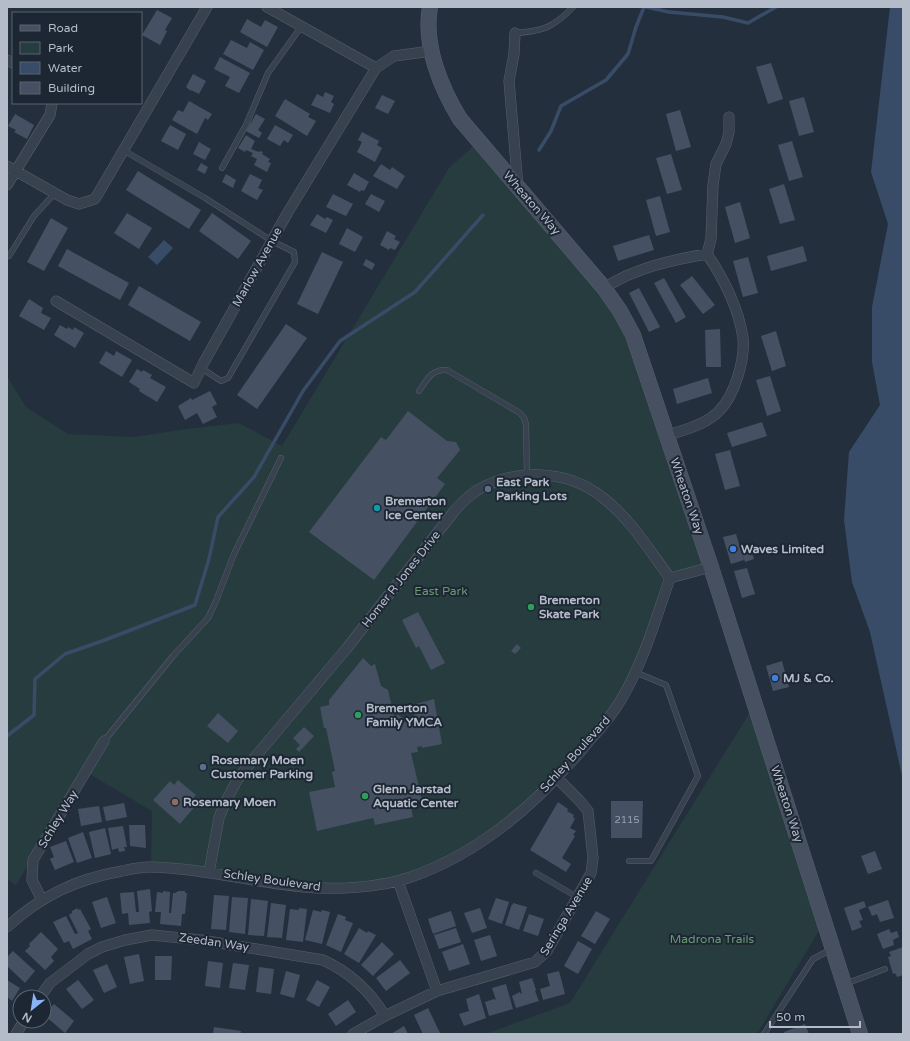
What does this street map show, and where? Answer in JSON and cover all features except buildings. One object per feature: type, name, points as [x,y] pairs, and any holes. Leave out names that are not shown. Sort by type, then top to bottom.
[{"type":"main road","name":"Wheaton Way","points":[[430,7],[429,22],[434,64],[443,86],[460,119],[604,288],[620,311],[633,335],[711,567],[860,1034]]},
{"type":"street","points":[[11,168],[67,200],[79,204],[95,199],[207,7]]},
{"type":"street","points":[[267,7],[376,68]]},
{"type":"street","points":[[515,33],[514,54],[509,81],[518,187]]},
{"type":"street","name":"Marlow Avenue","points":[[56,301],[194,383],[272,240],[376,68],[394,56],[432,51]]},
{"type":"street","points":[[7,185],[11,168],[50,115],[52,104]]},
{"type":"street","points":[[706,254],[711,239],[713,185],[716,164],[726,144],[729,132],[729,117]]},
{"type":"street","points":[[604,288],[616,280],[671,260],[706,254]]},
{"type":"street","points":[[667,435],[696,426],[719,412],[732,393],[739,376],[743,338],[735,309],[724,281],[706,254]]},
{"type":"street","name":"Homer R Jones Drive","points":[[209,872],[216,831],[224,805],[238,780],[255,756],[347,648],[465,499],[487,485],[513,477],[546,475],[566,478],[590,488],[603,497],[625,518],[670,578]]},
{"type":"street","points":[[670,578],[711,567]]},
{"type":"street","name":"Schley Boulevard","points":[[7,927],[42,900],[77,882],[108,873],[151,867],[209,872],[304,887],[351,887],[398,881],[408,878],[428,870],[473,847],[504,826],[556,778],[574,760],[610,717],[621,700],[635,672],[670,578]]},
{"type":"street","name":"Schley Way","points":[[42,900],[32,880],[33,860],[104,741]]},
{"type":"street","name":"Seringa Avenue","points":[[353,1034],[385,1016],[437,991],[540,960],[547,951],[591,873],[593,858],[588,811],[556,778]]},
{"type":"street","points":[[398,881],[437,991]]},
{"type":"street","name":"Zeedan Way","points":[[46,989],[50,983],[88,954],[102,947],[152,934],[201,940],[323,960],[350,975],[367,991],[385,1016]]},
{"type":"lane","points":[[515,33],[537,31],[547,27],[557,22],[573,7]]},
{"type":"lane","points":[[222,168],[246,125],[268,73],[301,27]]},
{"type":"lane","points":[[124,150],[294,252],[295,262],[228,378],[221,380],[201,368]]},
{"type":"lane","points":[[9,256],[34,216],[55,193]]},
{"type":"lane","points":[[419,391],[433,373],[439,370],[446,370],[520,413],[526,424],[527,475]]},
{"type":"lane","points":[[104,741],[173,656],[208,618],[234,554],[281,458]]},
{"type":"lane","points":[[629,861],[651,862],[698,776],[666,685],[635,672]]},
{"type":"lane","points":[[536,873],[578,898]]},
{"type":"lane","points":[[764,1034],[813,958],[833,948]]},
{"type":"lane","points":[[844,984],[885,969]]},
{"type":"green space","name":"East Park","points":[[479,141],[620,311],[711,567],[670,578],[621,700],[524,809],[427,870],[351,887],[151,867],[152,811],[86,772],[16,885],[7,879],[7,376],[26,407],[68,434],[134,437],[239,423],[282,446],[449,168]]},
{"type":"green space","name":"Madrona Trails","points":[[755,704],[824,922],[757,1034],[485,1034],[570,1003]]},
{"type":"water","points":[[890,7],[903,7],[903,780],[870,632],[852,582],[844,520],[849,452],[880,405],[872,362],[872,307],[888,224],[871,172]]},
{"type":"water","points":[[164,240],[173,248],[157,265],[148,257]]},
{"type":"waterway","points":[[539,150],[551,131],[561,106],[606,80],[628,54],[644,7]]},
{"type":"waterway","points":[[646,7],[669,12],[723,17],[748,23],[776,7]]},
{"type":"waterway","points":[[7,736],[34,715],[35,679],[65,654],[195,605],[209,559],[218,517],[254,477],[303,391],[340,341],[415,292],[483,215]]},
{"type":"place","name":"East Park Parking Lots","points":[[488,489]]},
{"type":"place","name":"Bremerton Ice Center","points":[[377,508]]},
{"type":"place","name":"Waves Limited","points":[[733,549]]},
{"type":"place","name":"Bremerton Skate Park","points":[[531,607]]},
{"type":"place","name":"MJ & Co.","points":[[775,678]]},
{"type":"place","name":"Bremerton Family YMCA","points":[[358,715]]},
{"type":"place","name":"Rosemary Moen Customer Parking","points":[[203,767]]},
{"type":"place","name":"Glenn Jarstad Aquatic Center","points":[[365,796]]},
{"type":"place","name":"Rosemary Moen","points":[[175,802]]}]
